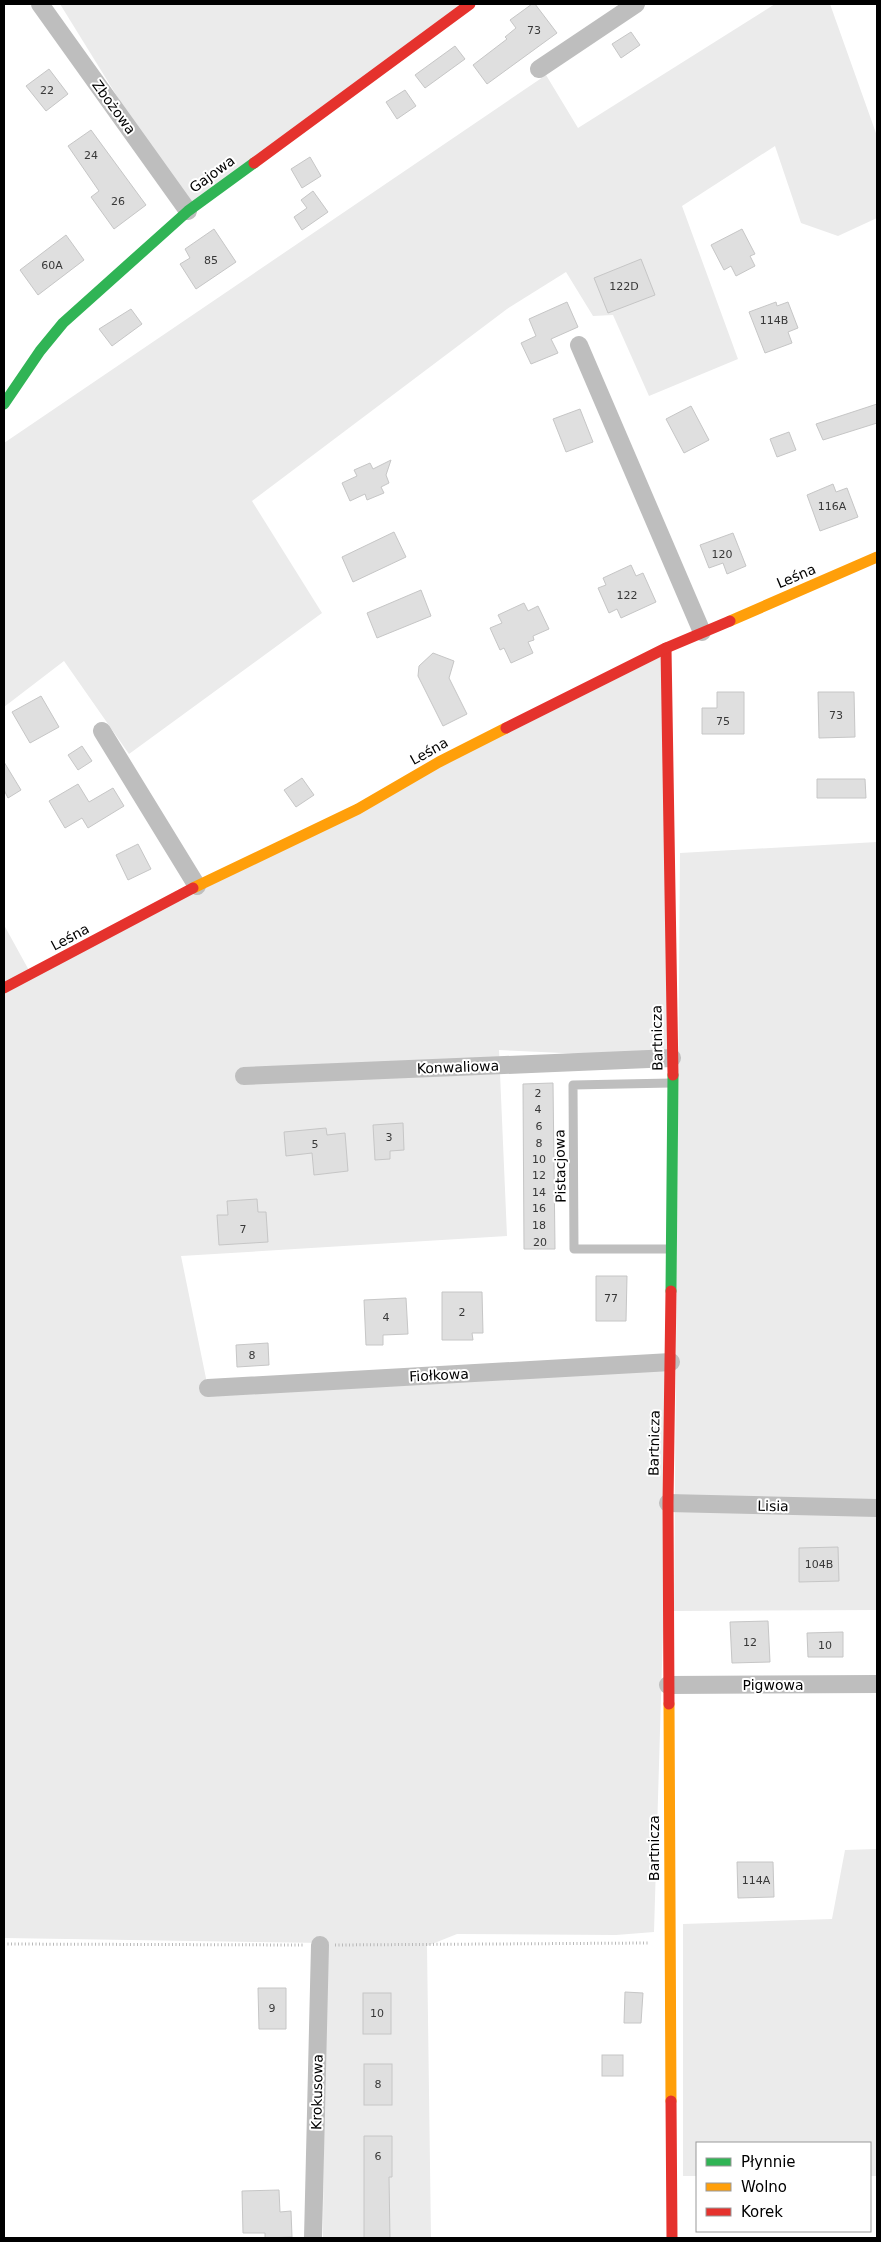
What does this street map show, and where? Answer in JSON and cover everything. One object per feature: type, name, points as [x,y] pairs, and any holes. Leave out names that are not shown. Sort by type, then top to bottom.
[{"type":"street","name":"Zbożowa","points":[[40,4],[188,210]]},
{"type":"street","points":[[539,69],[636,4]]},
{"type":"street","name":"Gajowa","points":[[4,404],[40,351],[63,323],[188,210],[461,7]]},
{"type":"street","points":[[579,346],[702,632]]},
{"type":"street","name":"Leśna","points":[[4,988],[198,886],[358,809],[439,762],[666,648],[877,557]]},
{"type":"street","name":"Bartnicza","points":[[666,648],[673,1083],[668,1503],[672,2238]]},
{"type":"street","points":[[102,731],[198,886]]},
{"type":"street","name":"Konwaliowa","points":[[244,1076],[672,1058]]},
{"type":"street","name":"Fiołkowa","points":[[208,1388],[671,1362]]},
{"type":"street","name":"Lisia","points":[[668,1503],[877,1508]]},
{"type":"street","name":"Pigwowa","points":[[668,1685],[877,1684]]},
{"type":"street","name":"Krokusowa","points":[[313,2238],[320,1945]]},
{"type":"lane","name":"Pistacjowa","points":[[672,1249],[574,1249],[573,1085],[673,1083]]},
{"type":"shaded area","points":[[60,4],[470,4],[188,211]]},
{"type":"shaded area","points":[[775,4],[830,4],[877,136],[877,218],[838,236],[801,223],[775,146],[682,206],[738,359],[649,396],[613,315],[593,316],[566,272],[507,309],[252,501],[322,613],[129,754],[64,661],[4,707],[4,443],[546,75],[578,128]]},
{"type":"shaded area","points":[[666,648],[672,1058],[499,1050],[507,1236],[181,1256],[208,1388],[671,1362],[654,1932],[616,1935],[457,1934],[427,1946],[431,2238],[323,2238],[325,1943],[4,1938],[4,925],[31,974]]},
{"type":"shaded area","points":[[877,842],[877,1610],[674,1611],[680,853]]},
{"type":"shaded area","points":[[877,1849],[877,2176],[871,2176],[871,2142],[696,2142],[696,2176],[683,2176],[683,1924],[832,1919],[845,1850]]},
{"type":"building","points":[[532,4],[535,4],[557,33],[487,84],[473,65],[507,39],[505,37],[516,28],[510,20]]},
{"type":"building","points":[[631,32],[640,45],[621,58],[612,44]]},
{"type":"building","points":[[455,46],[465,59],[425,88],[415,75]]},
{"type":"building","points":[[49,69],[68,94],[46,111],[26,86]]},
{"type":"building","points":[[405,90],[416,106],[397,119],[386,102]]},
{"type":"building","points":[[91,130],[146,205],[114,229],[91,197],[99,191],[68,146]]},
{"type":"building","points":[[310,157],[321,176],[302,188],[291,169]]},
{"type":"building","points":[[313,191],[328,212],[302,230],[294,217],[307,208],[301,200]]},
{"type":"building","points":[[214,229],[236,262],[196,289],[180,264],[190,258],[185,249]]},
{"type":"building","points":[[742,229],[755,254],[750,256],[755,266],[736,276],[731,266],[724,270],[711,245]]},
{"type":"building","points":[[66,235],[84,260],[38,295],[20,270]]},
{"type":"building","points":[[641,259],[655,295],[608,313],[594,278]]},
{"type":"building","points":[[567,302],[578,327],[551,339],[558,353],[531,364],[521,343],[536,336],[529,319]]},
{"type":"building","points":[[776,302],[777,306],[788,302],[798,328],[788,332],[792,343],[765,353],[749,312]]},
{"type":"building","points":[[131,309],[142,324],[112,346],[99,329]]},
{"type":"building","points":[[877,404],[877,423],[823,440],[816,424]]},
{"type":"building","points":[[691,406],[709,440],[684,453],[666,419]]},
{"type":"building","points":[[580,409],[593,442],[566,452],[553,419]]},
{"type":"building","points":[[789,432],[796,450],[777,457],[770,439]]},
{"type":"building","points":[[391,460],[386,475],[389,483],[381,487],[384,493],[367,500],[365,494],[350,501],[342,483],[357,476],[354,470],[370,463],[373,469]]},
{"type":"building","points":[[833,484],[836,492],[847,488],[858,517],[820,531],[807,495]]},
{"type":"building","points":[[394,532],[406,557],[353,582],[342,557]]},
{"type":"building","points":[[733,533],[746,566],[727,574],[723,563],[709,568],[700,545]]},
{"type":"building","points":[[631,565],[636,576],[643,573],[656,602],[621,618],[617,609],[609,613],[598,588],[606,585],[603,578]]},
{"type":"building","points":[[421,590],[431,616],[377,638],[367,613]]},
{"type":"building","points":[[524,603],[528,611],[538,606],[549,629],[533,636],[534,640],[528,642],[533,653],[511,663],[504,648],[500,650],[490,628],[502,623],[498,615]]},
{"type":"building","points":[[433,653],[454,661],[449,678],[467,714],[443,726],[418,676],[419,666]]},
{"type":"building","points":[[717,692],[744,692],[744,734],[702,734],[702,708],[717,708]]},
{"type":"building","points":[[818,692],[854,692],[855,737],[819,738]]},
{"type":"building","points":[[41,696],[59,727],[30,743],[12,712]]},
{"type":"building","points":[[82,746],[92,761],[78,770],[68,755]]},
{"type":"building","points":[[4,762],[21,790],[8,798],[4,790]]},
{"type":"building","points":[[302,778],[314,795],[296,807],[284,790]]},
{"type":"building","points":[[817,779],[865,779],[866,798],[817,798]]},
{"type":"building","points":[[78,784],[89,802],[113,788],[124,806],[88,828],[82,818],[65,828],[49,801]]},
{"type":"building","points":[[138,844],[151,869],[128,880],[116,855]]},
{"type":"building","points":[[553,1083],[555,1249],[524,1249],[523,1084]]},
{"type":"building","points":[[403,1123],[404,1150],[390,1151],[390,1159],[375,1160],[373,1125]]},
{"type":"building","points":[[326,1128],[327,1135],[345,1133],[348,1171],[314,1175],[312,1153],[286,1156],[284,1132]]},
{"type":"building","points":[[257,1199],[258,1212],[266,1212],[268,1242],[219,1245],[217,1215],[228,1215],[227,1201]]},
{"type":"building","points":[[596,1276],[627,1276],[626,1321],[596,1321]]},
{"type":"building","points":[[442,1292],[482,1292],[483,1333],[472,1333],[473,1340],[442,1340]]},
{"type":"building","points":[[406,1298],[408,1334],[383,1335],[383,1345],[366,1345],[364,1300]]},
{"type":"building","points":[[268,1343],[269,1365],[237,1367],[236,1345]]},
{"type":"building","points":[[838,1547],[839,1581],[799,1582],[799,1548]]},
{"type":"building","points":[[768,1621],[770,1662],[732,1663],[730,1622]]},
{"type":"building","points":[[843,1632],[843,1657],[808,1657],[807,1633]]},
{"type":"building","points":[[737,1862],[773,1862],[774,1897],[738,1898]]},
{"type":"building","points":[[258,1988],[286,1988],[286,2029],[259,2029]]},
{"type":"building","points":[[625,1992],[643,1993],[641,2023],[624,2023]]},
{"type":"building","points":[[363,1993],[391,1993],[391,2034],[363,2034]]},
{"type":"building","points":[[602,2055],[623,2055],[623,2076],[602,2076]]},
{"type":"building","points":[[364,2064],[392,2064],[392,2105],[364,2105]]},
{"type":"building","points":[[364,2136],[392,2136],[392,2177],[389,2177],[390,2238],[364,2238]]},
{"type":"building","points":[[279,2190],[280,2212],[291,2211],[292,2237],[265,2238],[265,2233],[243,2233],[242,2191]]},
{"type":"traffic: fast","points":[[4,404],[40,351],[63,323],[188,211],[254,163]]},
{"type":"traffic: fast","points":[[671,1291],[673,1075]]},
{"type":"traffic: slow","points":[[730,621],[877,557]]},
{"type":"traffic: slow","points":[[193,888],[358,809],[439,762],[506,728]]},
{"type":"traffic: slow","points":[[669,1704],[671,2101]]},
{"type":"traffic: jam","points":[[254,163],[470,4]]},
{"type":"traffic: jam","points":[[506,728],[666,648],[730,621]]},
{"type":"traffic: jam","points":[[666,648],[673,1075]]},
{"type":"traffic: jam","points":[[4,988],[193,888]]},
{"type":"traffic: jam","points":[[669,1704],[668,1503],[671,1291]]},
{"type":"traffic: jam","points":[[671,2101],[672,2238]]}]
